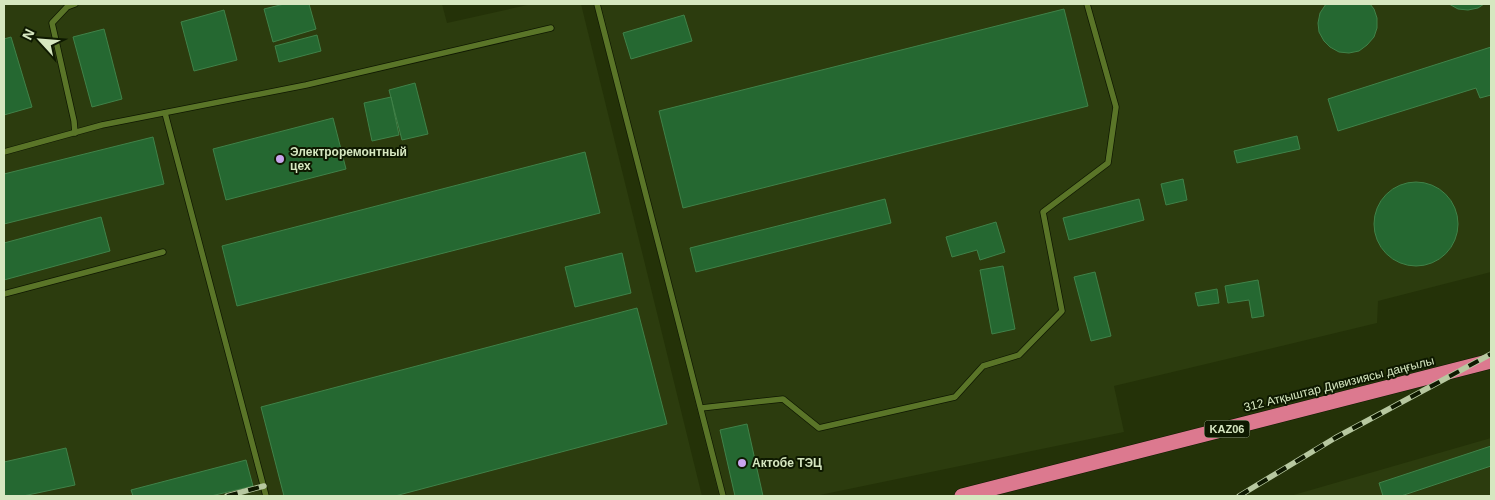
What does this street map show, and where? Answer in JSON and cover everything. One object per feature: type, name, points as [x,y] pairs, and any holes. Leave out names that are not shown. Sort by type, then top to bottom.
[{"type":"highway","name":"312 Атқыштар Дивизиясы даңғылы","points":[[962,496],[1491,361]]},
{"type":"lane","points":[[75,4],[67,7],[52,23],[75,133]]},
{"type":"lane","points":[[597,4],[723,496]]},
{"type":"lane","points":[[701,408],[783,399],[819,428],[955,397],[983,366],[1019,355],[1062,311],[1043,212],[1108,163],[1116,107],[1088,4]]},
{"type":"lane","points":[[4,152],[102,125],[306,85],[550,28]]},
{"type":"lane","points":[[165,113],[266,496]]},
{"type":"lane","points":[[4,294],[162,252]]},
{"type":"shaded area","points":[[4,4],[442,4],[447,23],[532,4],[581,4],[702,496],[4,496]]},
{"type":"shaded area","points":[[594,4],[1491,4],[1491,272],[1378,301],[1377,323],[1114,386],[1124,432],[815,496],[719,496]]},
{"type":"shaded area","points":[[1491,438],[1491,496],[1290,496]]},
{"type":"building","points":[[284,4],[309,4],[316,29],[273,42],[264,9]]},
{"type":"building","points":[[1326,4],[1370,4],[1377,18],[1377,28],[1374,37],[1359,51],[1339,52],[1330,47],[1319,32],[1318,23],[1320,13]]},
{"type":"building","points":[[1449,4],[1484,4],[1478,8],[1468,10],[1458,9]]},
{"type":"building","points":[[1064,9],[1088,106],[683,208],[659,111]]},
{"type":"building","points":[[224,10],[237,60],[194,71],[181,22]]},
{"type":"building","points":[[684,15],[692,41],[631,59],[623,33]]},
{"type":"building","points":[[104,29],[122,99],[92,107],[73,37]]},
{"type":"building","points":[[317,35],[321,51],[279,62],[275,46]]},
{"type":"building","points":[[11,37],[32,107],[4,115],[4,39]]},
{"type":"building","points":[[1491,47],[1491,95],[1480,98],[1476,88],[1338,131],[1328,99]]},
{"type":"building","points":[[415,83],[428,134],[402,140],[389,90]]},
{"type":"building","points":[[391,97],[399,135],[372,141],[364,103]]},
{"type":"building","name":"Электроремонтный цех","points":[[333,118],[346,169],[226,200],[213,149]]},
{"type":"building","points":[[1297,136],[1300,149],[1237,163],[1234,151]]},
{"type":"building","points":[[153,137],[164,184],[4,224],[4,174]]},
{"type":"building","points":[[585,152],[600,213],[237,306],[222,246]]},
{"type":"building","points":[[1183,179],[1187,200],[1166,205],[1161,184]]},
{"type":"building","points":[[1416,182],[1432,185],[1446,194],[1455,208],[1458,224],[1455,240],[1446,254],[1432,263],[1416,266],[1400,263],[1386,254],[1377,240],[1374,224],[1377,208],[1386,194],[1400,185]]},
{"type":"building","points":[[885,199],[891,223],[696,272],[690,248]]},
{"type":"building","points":[[1139,199],[1144,220],[1069,240],[1063,218]]},
{"type":"building","points":[[101,217],[110,251],[4,280],[4,243]]},
{"type":"building","points":[[996,222],[1005,252],[980,260],[977,250],[952,257],[946,237]]},
{"type":"building","points":[[622,253],[631,293],[575,307],[565,267]]},
{"type":"building","points":[[1003,266],[1015,329],[992,334],[980,270]]},
{"type":"building","points":[[1095,272],[1111,336],[1091,341],[1074,277]]},
{"type":"building","points":[[1258,280],[1264,316],[1252,318],[1249,300],[1228,303],[1225,286]]},
{"type":"building","points":[[1217,289],[1219,303],[1198,306],[1195,293]]},
{"type":"building","points":[[637,308],[667,424],[395,496],[284,496],[261,407]]},
{"type":"building","name":"Актобе ТЭЦ","points":[[747,424],[763,496],[735,496],[720,430]]},
{"type":"building","points":[[1491,446],[1491,466],[1401,496],[1383,496],[1379,483]]},
{"type":"building","points":[[66,448],[75,485],[23,496],[4,496],[4,462]]},
{"type":"building","points":[[246,460],[253,486],[211,496],[133,496],[131,490]]},
{"type":"railway","points":[[1239,496],[1335,438],[1491,354]]},
{"type":"railway","points":[[227,496],[264,486]]},
{"type":"place","name":"Электроремонтный цех","points":[[280,159]]},
{"type":"place","name":"Актобе ТЭЦ","points":[[742,463]]}]
